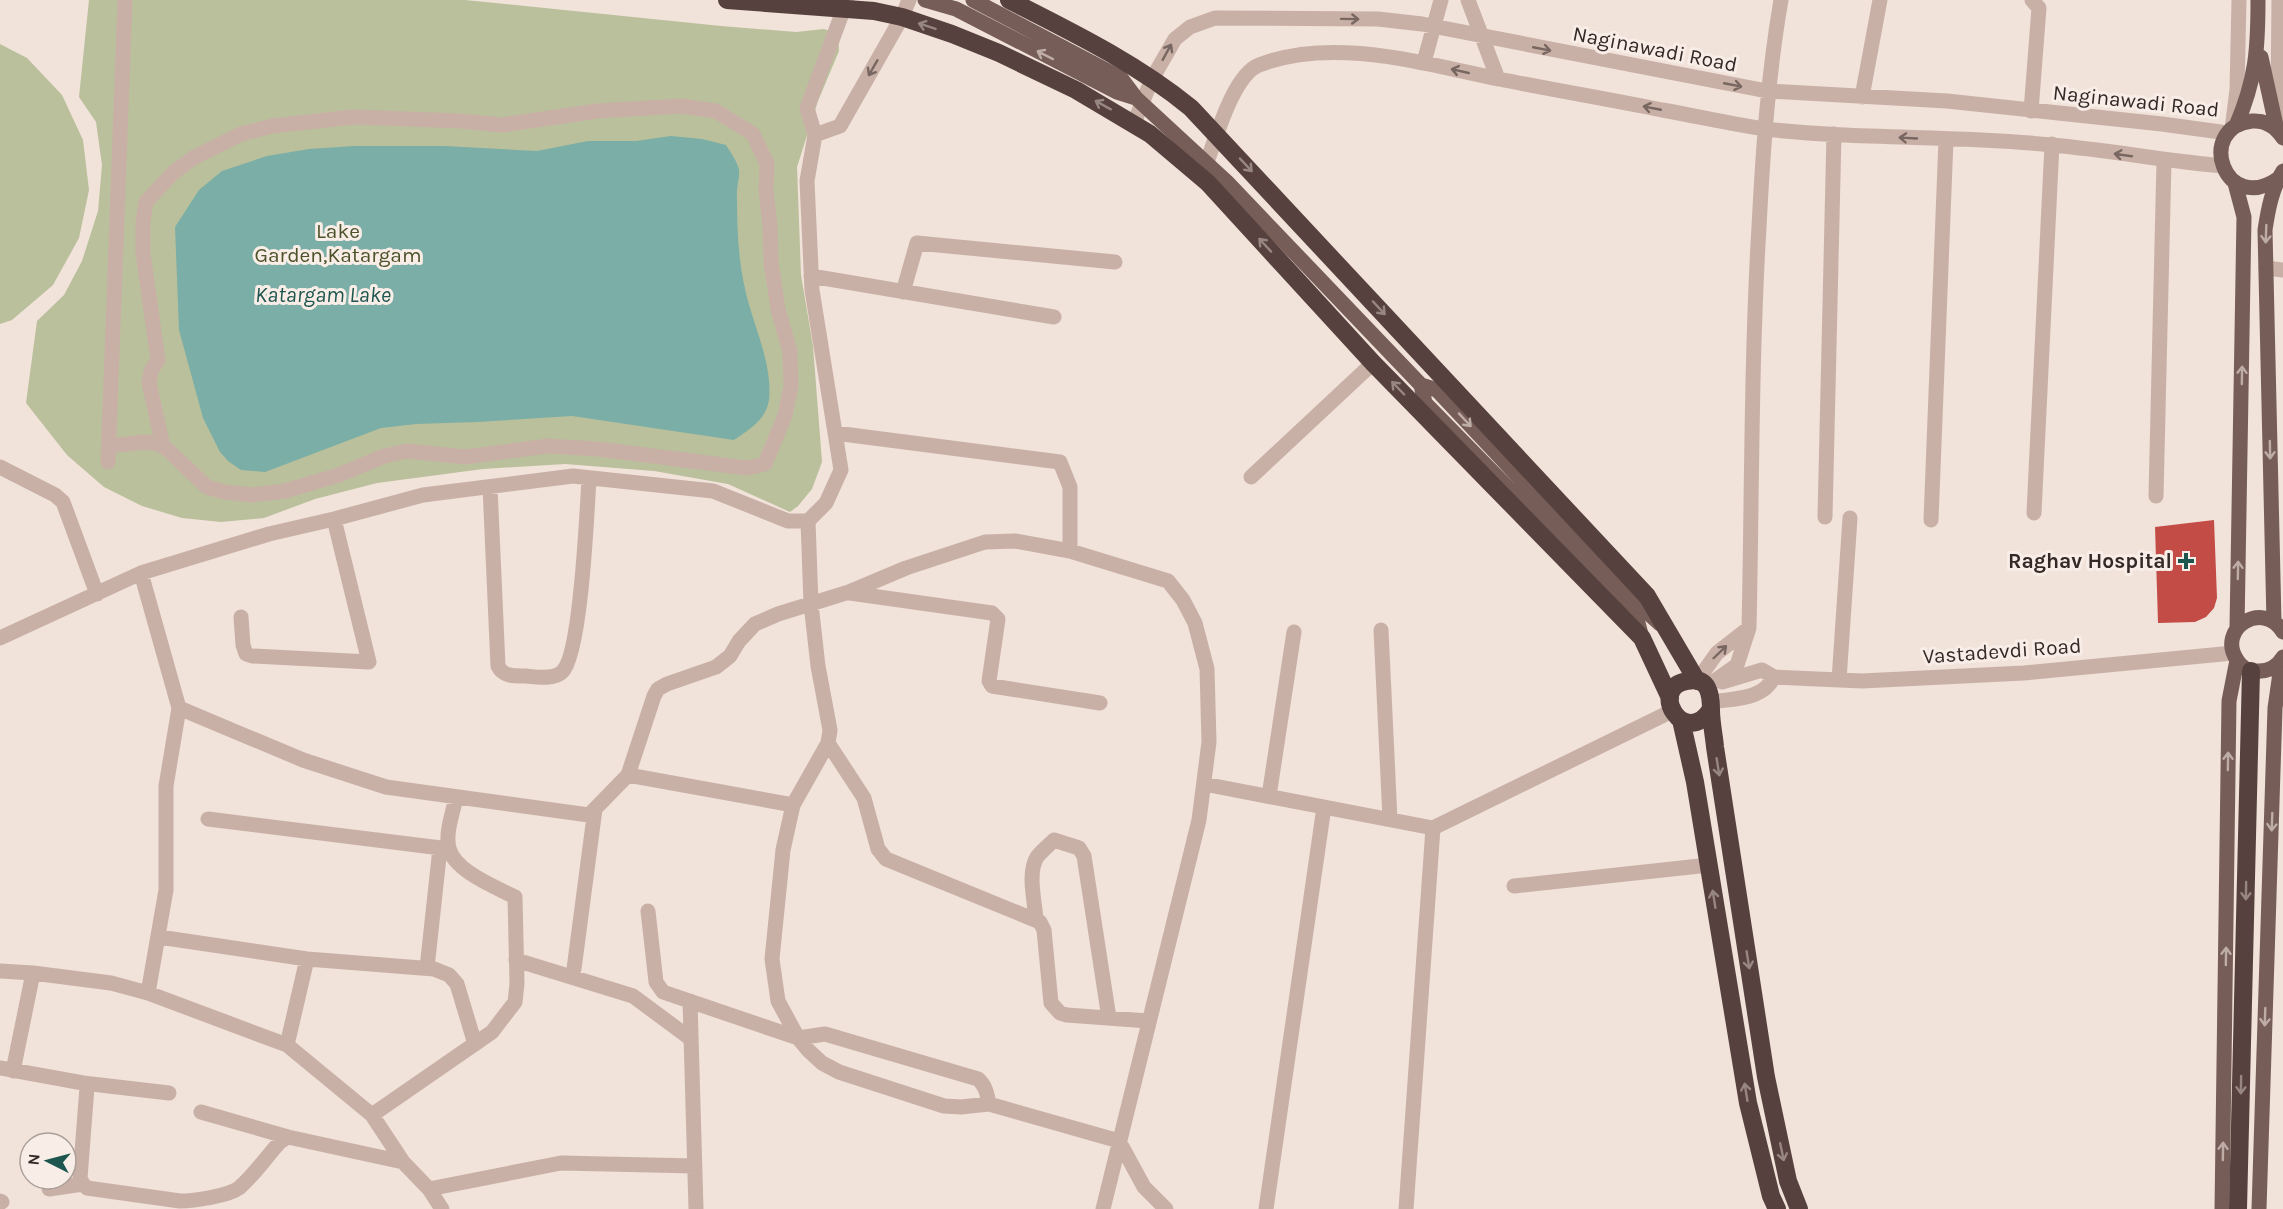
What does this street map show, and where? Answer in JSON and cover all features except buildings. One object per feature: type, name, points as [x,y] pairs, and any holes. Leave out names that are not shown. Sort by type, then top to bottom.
[{"type":"highway","points":[[727,0],[845,4],[902,17],[952,34],[999,53],[1076,90],[1134,123],[1204,170],[1373,363],[1642,638],[1674,710],[1695,782],[1748,1103],[1777,1209]]},
{"type":"highway","points":[[1009,0],[1093,42],[1152,79],[1191,108],[1647,596],[1707,695],[1766,1077],[1788,1181],[1799,1209]]},
{"type":"highway","points":[[2238,1209],[2250,706],[2240,661]]},
{"type":"highway","points":[[1674,710],[1676,685],[1690,680],[1707,695]]},
{"type":"highway","points":[[1674,710],[1695,722],[1702,720],[1707,695]]},
{"type":"main road","points":[[925,0],[956,9],[1139,101]]},
{"type":"main road","points":[[973,0],[1121,78],[1139,101],[1204,170],[1421,385],[1437,390],[1639,605],[1667,631]]},
{"type":"main road","points":[[2222,1209],[2229,701],[2240,661],[2232,644],[2237,628],[2244,217],[2235,183],[2223,166],[2220,152],[2232,129],[2254,74],[2258,39],[2258,0]]},
{"type":"main road","points":[[2258,39],[2270,106],[2281,135]]},
{"type":"main road","points":[[2232,129],[2256,121],[2266,123],[2281,135]]},
{"type":"main road","points":[[2235,183],[2246,188],[2258,188],[2269,185],[2281,175]]},
{"type":"main road","points":[[2281,175],[2269,207],[2265,230],[2281,629]]},
{"type":"main road","points":[[1421,385],[1425,403],[1634,616],[1642,638]]},
{"type":"main road","points":[[2237,628],[2243,622],[2259,617],[2281,629]]},
{"type":"main road","points":[[2240,661],[2269,670],[2283,658]]},
{"type":"main road","points":[[2259,1209],[2275,708],[2283,658]]},
{"type":"street","points":[[108,462],[125,0]]},
{"type":"street","points":[[815,135],[840,126],[902,17],[909,0]]},
{"type":"street","points":[[1424,62],[1441,0]]},
{"type":"street","points":[[1468,0],[1498,79]]},
{"type":"street","points":[[1707,695],[1737,665],[1749,628],[1752,343],[1767,91],[1781,0]]},
{"type":"street","points":[[1862,97],[1880,0]]},
{"type":"street","points":[[2031,111],[2039,8],[2032,0]]},
{"type":"street","points":[[2232,129],[2236,90],[2239,0]]},
{"type":"street","points":[[2279,0],[2278,94],[2281,135]]},
{"type":"street","points":[[845,4],[807,108],[815,135],[807,181],[812,290],[841,470],[825,503],[808,521],[818,666],[830,730],[828,743],[793,805],[783,850],[772,959],[778,1001],[798,1038],[808,1050],[822,1063],[839,1072],[944,1106],[989,1104],[1119,1141],[1143,1187],[1166,1209]]},
{"type":"street","name":"Naginawadi Road","points":[[1134,123],[1139,101],[1175,39],[1190,27],[1215,18],[1378,19],[1433,26],[1767,91],[1947,101],[2162,124],[2232,129]]},
{"type":"street","points":[[1204,170],[1234,92],[1245,73],[1258,65],[1294,56],[1332,52],[1400,57],[1498,79],[1764,128],[1834,134],[2052,144],[2164,161],[2223,166]]},
{"type":"street","points":[[109,446],[144,442],[163,446],[207,487],[252,495],[285,491],[339,475],[384,456],[408,451],[465,457],[548,446],[598,449],[747,468],[765,464],[785,415],[791,386],[790,352],[778,309],[771,262],[766,191],[767,164],[753,134],[716,111],[681,106],[597,111],[501,125],[461,121],[353,117],[272,126],[241,134],[213,147],[173,172],[146,202],[142,222],[143,253],[158,360],[151,371],[149,383],[163,446]]},
{"type":"street","points":[[1824,517],[1834,134]]},
{"type":"street","points":[[1931,520],[1946,140]]},
{"type":"street","points":[[2034,513],[2052,144]]},
{"type":"street","points":[[2156,496],[2164,161]]},
{"type":"street","points":[[903,292],[917,243],[1115,261]]},
{"type":"street","points":[[2266,268],[2283,270]]},
{"type":"street","points":[[811,276],[1054,317]]},
{"type":"street","points":[[1251,477],[1373,363]]},
{"type":"street","points":[[835,433],[1060,462],[1070,487],[1070,551]]},
{"type":"street","points":[[0,467],[55,495],[63,502],[97,594]]},
{"type":"street","points":[[0,638],[141,573],[269,534],[423,495],[573,476],[713,491],[788,521],[808,521]]},
{"type":"street","points":[[490,487],[498,666],[504,673],[512,676],[539,677],[562,672],[569,660],[577,622],[590,478]]},
{"type":"street","points":[[1839,680],[1850,518]]},
{"type":"street","points":[[241,617],[246,654],[369,662],[334,519]]},
{"type":"street","points":[[179,708],[303,760],[386,787],[589,815],[628,775],[658,689],[716,667],[730,656],[755,624],[849,592],[906,568],[985,542],[1015,541],[1070,551],[1168,581],[1183,600],[1195,622],[1207,669],[1209,742],[1199,820],[1103,1209]]},
{"type":"street","points":[[141,573],[179,708],[166,786],[166,890],[148,993]]},
{"type":"street","points":[[849,592],[992,613],[998,619],[989,681],[992,686],[1100,703]]},
{"type":"street","points":[[1707,695],[1717,653],[1749,628]]},
{"type":"street","points":[[1381,630],[1390,819]]},
{"type":"street","points":[[1269,796],[1294,632]]},
{"type":"street","name":"Vastadevdi Road","points":[[1707,695],[1762,670],[1774,676],[1862,681],[2240,661]]},
{"type":"street","points":[[1707,695],[1755,695],[1769,687],[1774,676]]},
{"type":"street","points":[[1204,784],[1433,828],[1674,710]]},
{"type":"street","points":[[828,743],[864,798],[878,849],[886,859],[1040,922],[1044,930],[1051,1003],[1055,1008],[1067,1015],[1148,1021]]},
{"type":"street","points":[[628,775],[793,805]]},
{"type":"street","points":[[426,968],[444,848],[456,797]]},
{"type":"street","points":[[1266,1209],[1324,807]]},
{"type":"street","points":[[574,969],[595,809]]},
{"type":"street","points":[[208,819],[444,848],[457,864],[515,897],[515,1002],[492,1032],[372,1115]]},
{"type":"street","points":[[1406,1209],[1433,828]]},
{"type":"street","points":[[1036,920],[1033,876],[1034,864],[1039,855],[1054,840],[1079,848],[1084,856],[1109,1018]]},
{"type":"street","points":[[1514,886],[1709,865]]},
{"type":"street","points":[[648,911],[658,987],[663,992],[798,1038],[825,1034],[978,1079],[987,1091],[989,1104]]},
{"type":"street","points":[[159,937],[307,959],[426,968],[449,975],[457,984],[475,1044]]},
{"type":"street","points":[[287,1045],[307,959]]},
{"type":"street","points":[[516,960],[633,996],[691,1039]]},
{"type":"street","points":[[0,971],[111,983],[148,993],[287,1045],[372,1115],[403,1162],[429,1189],[442,1209]]},
{"type":"street","points":[[33,973],[7,1070],[83,1083],[169,1093]]},
{"type":"street","points":[[690,1001],[696,1209]]},
{"type":"street","points":[[82,1184],[80,1178],[88,1089],[83,1083]]},
{"type":"street","points":[[201,1112],[288,1137],[403,1162]]},
{"type":"street","points":[[78,1185],[189,1205],[237,1189],[280,1142],[288,1137]]},
{"type":"street","points":[[429,1189],[561,1163],[695,1166]]},
{"type":"green space","name":"Lake Garden,Katargam","points":[[89,0],[465,0],[721,26],[796,32],[824,29],[838,34],[839,51],[818,101],[797,167],[801,275],[813,346],[822,462],[812,489],[790,512],[728,484],[654,471],[565,464],[483,469],[377,483],[315,499],[264,518],[221,522],[182,518],[142,506],[104,487],[67,455],[26,403],[37,321],[64,295],[82,261],[98,211],[102,165],[96,122],[79,97]]},
{"type":"green space","points":[[0,44],[27,58],[62,95],[83,140],[89,190],[79,238],[53,285],[12,320],[0,324]]},
{"type":"water","name":"Katargam Lake","points":[[671,136],[702,139],[726,145],[739,170],[737,194],[740,263],[747,298],[765,356],[769,400],[756,424],[734,440],[572,416],[381,428],[265,472],[241,470],[220,452],[203,418],[179,330],[175,227],[199,190],[222,171],[267,156],[309,149],[354,146],[444,146],[537,151],[588,141],[636,141]]},
{"type":"place","name":"Raghav Hospital","points":[[2186,561]]}]
